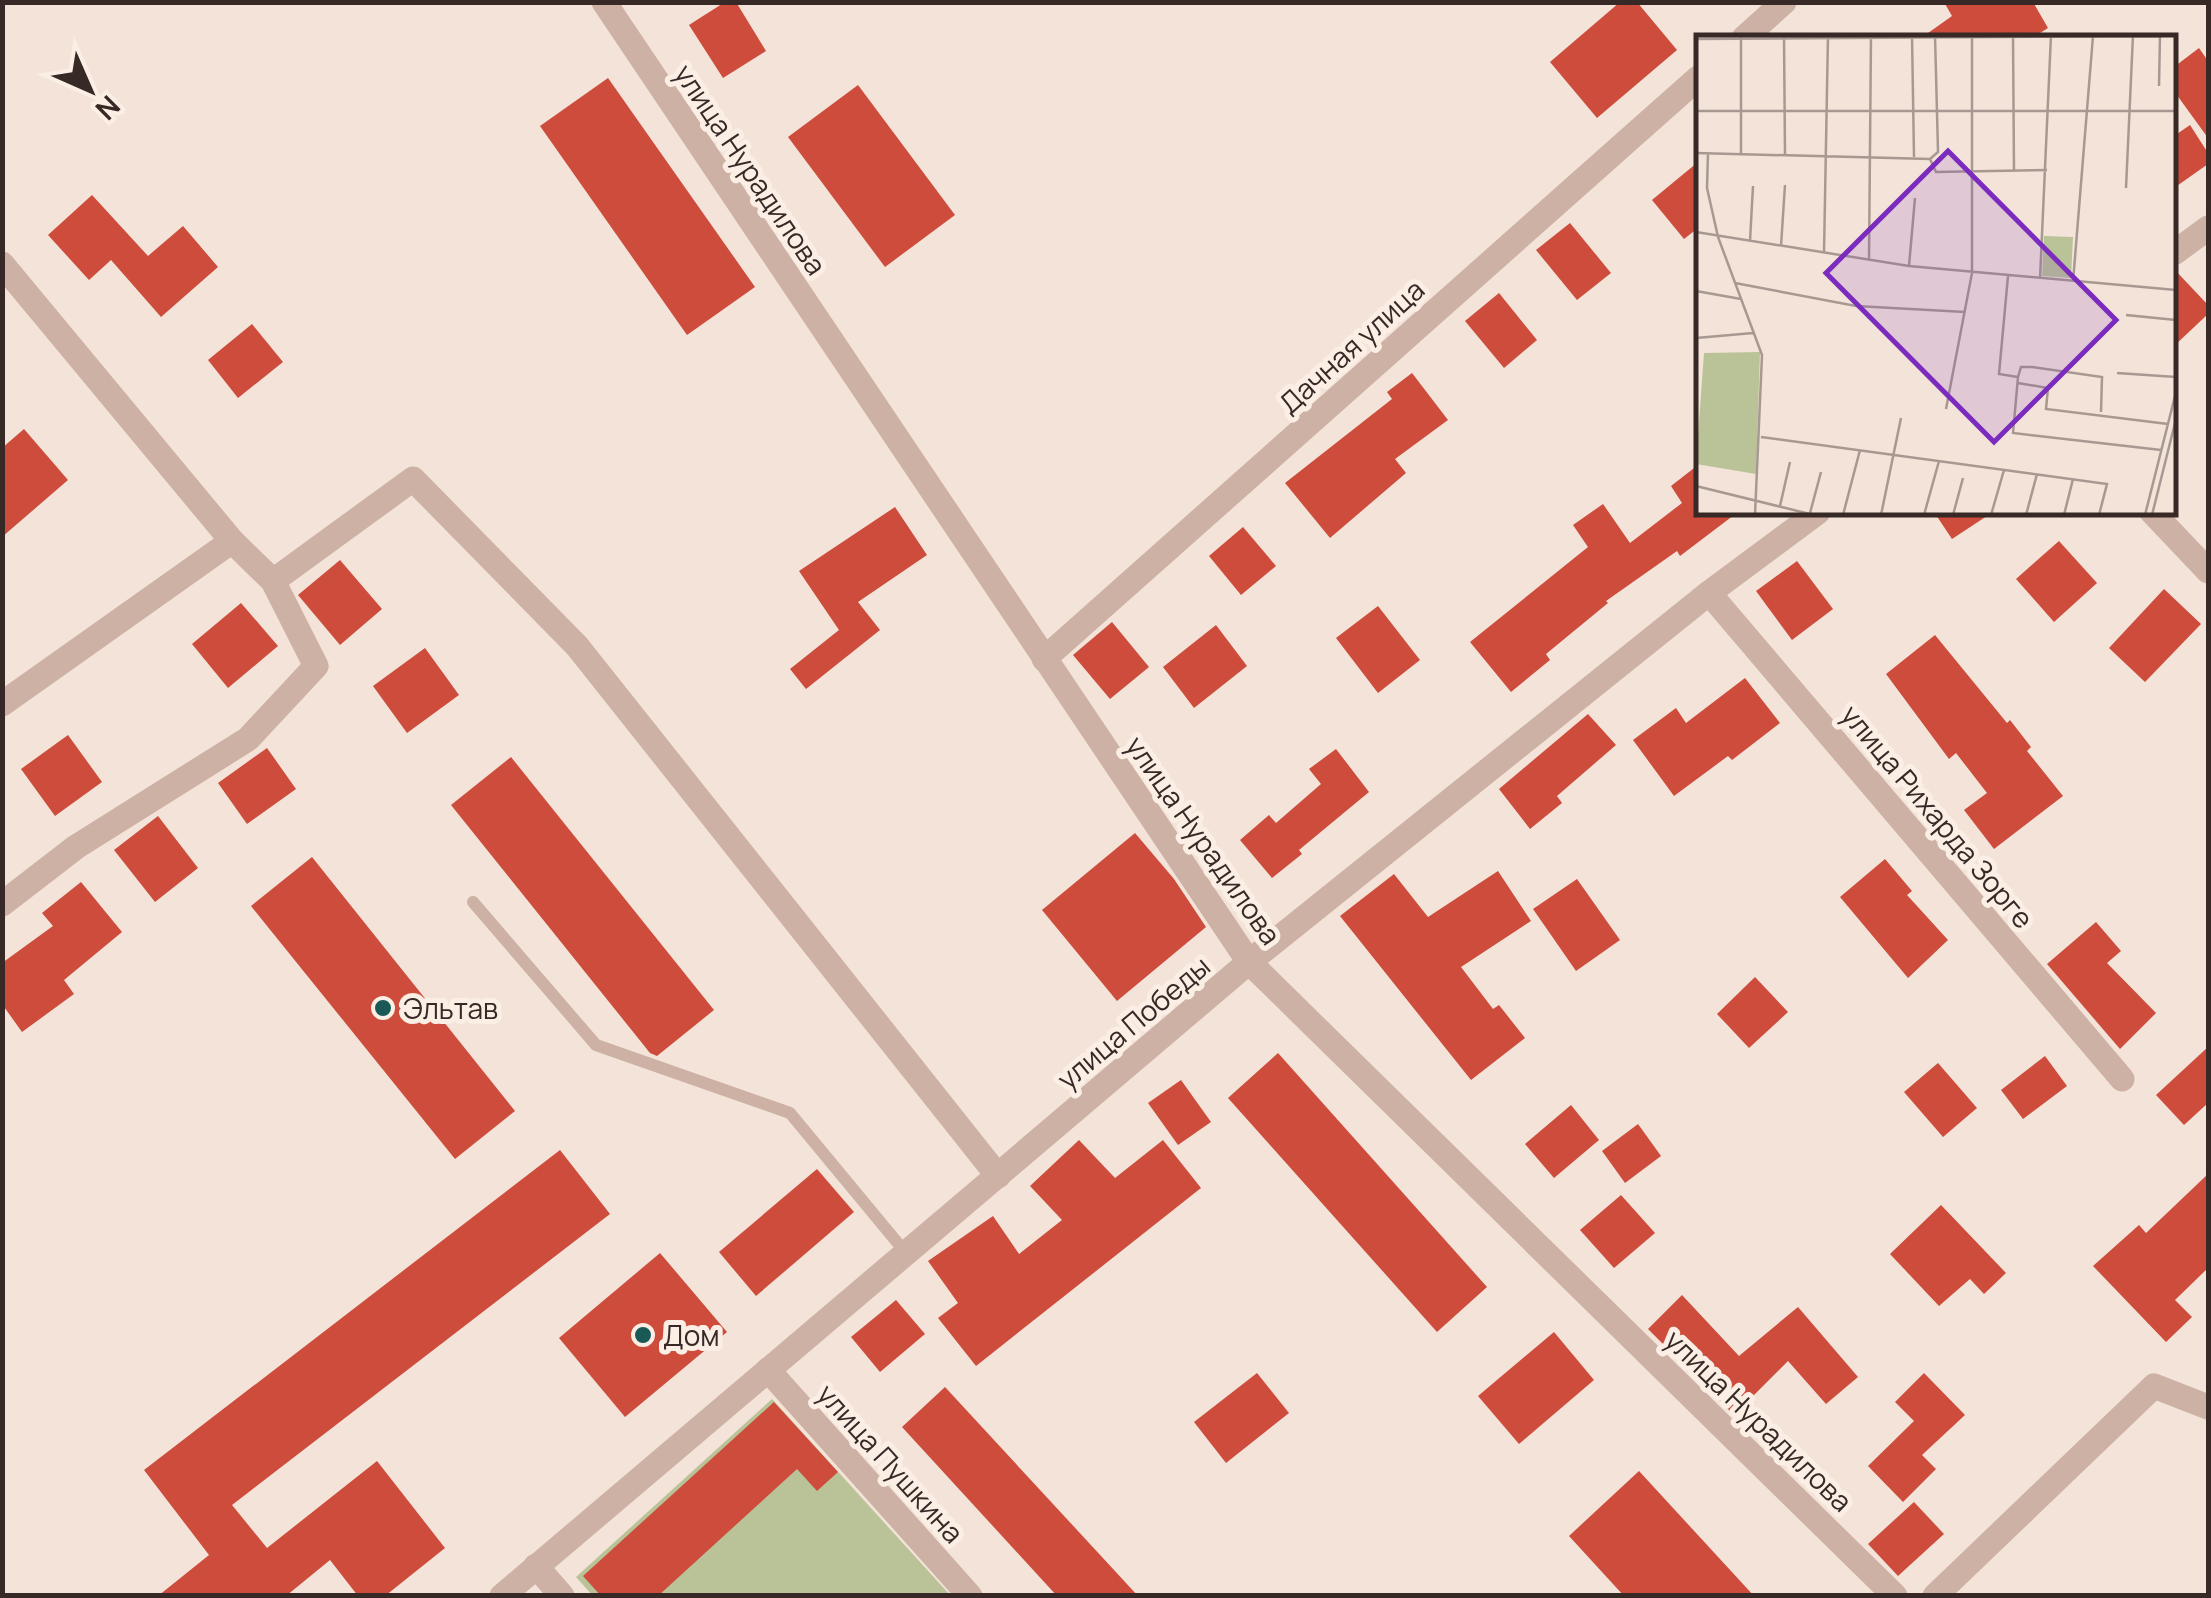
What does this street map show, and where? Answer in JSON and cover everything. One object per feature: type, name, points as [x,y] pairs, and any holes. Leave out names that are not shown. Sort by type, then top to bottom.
[{"type":"street","name":"улица Нурадилова","points":[[604,2],[1250,962],[1895,1596]]},
{"type":"street","points":[[1747,35],[1784,2]]},
{"type":"street","name":"Дачная улица","points":[[1044,659],[1696,80]]},
{"type":"street","points":[[2176,252],[2208,228]]},
{"type":"street","points":[[2,264],[232,541],[273,581],[316,666],[248,739],[76,847],[2,904]]},
{"type":"street","points":[[273,581],[414,479],[577,646],[998,1176]]},
{"type":"street","name":"улица Победы","points":[[502,1596],[1250,962],[1709,592],[1814,515]]},
{"type":"street","points":[[2155,515],[2208,571]]},
{"type":"street","points":[[2,704],[232,541]]},
{"type":"street","name":"улица Рихарда Зорге","points":[[1709,592],[2122,1079]]},
{"type":"street","name":"улица Пушкина","points":[[768,1370],[970,1596]]},
{"type":"street","points":[[1935,1596],[2154,1386],[2208,1407]]},
{"type":"street","points":[[536,1566],[562,1596]]},
{"type":"lane","points":[[473,902],[596,1046],[790,1113],[906,1253]]},
{"type":"green space","points":[[772,1399],[950,1595],[593,1596],[576,1577]]},
{"type":"building","points":[[725,2],[736,2],[766,51],[723,78],[689,25]]},
{"type":"building","points":[[1620,2],[1637,2],[1677,50],[1597,118],[1550,62]]},
{"type":"building","points":[[1944,2],[2033,2],[2048,28],[2037,35],[1925,35],[1952,16]]},
{"type":"building","points":[[2199,48],[2208,61],[2208,138],[2176,94],[2176,65]]},
{"type":"building","points":[[608,78],[755,287],[687,335],[540,126]]},
{"type":"building","points":[[858,85],[955,215],[885,267],[788,137]]},
{"type":"building","points":[[2190,125],[2208,153],[2208,164],[2176,187],[2176,135]]},
{"type":"building","points":[[1696,164],[1696,230],[1684,239],[1652,200]]},
{"type":"building","points":[[92,195],[148,256],[183,226],[218,267],[161,317],[111,260],[89,280],[48,235]]},
{"type":"building","points":[[1570,223],[1611,273],[1577,300],[1536,250]]},
{"type":"building","points":[[2176,271],[2208,305],[2208,314],[2176,344]]},
{"type":"building","points":[[1499,293],[1537,340],[1504,368],[1465,321]]},
{"type":"building","points":[[252,324],[283,362],[238,398],[208,360]]},
{"type":"building","points":[[1412,373],[1448,420],[1395,459],[1406,473],[1330,538],[1285,483],[1392,399],[1387,392]]},
{"type":"building","points":[[24,429],[68,480],[2,537],[2,448]]},
{"type":"building","points":[[1696,467],[1696,515],[1734,515],[1680,556],[1677,551],[1606,601],[1546,654],[1550,660],[1511,692],[1470,642],[1588,547],[1573,525],[1603,504],[1630,543],[1682,503],[1671,486]]},
{"type":"building","points":[[895,507],[927,555],[858,602],[880,630],[806,689],[790,669],[839,630],[799,571]]},
{"type":"building","points":[[1936,515],[1988,515],[1952,539]]},
{"type":"building","points":[[1243,527],[1276,566],[1241,595],[1209,556]]},
{"type":"building","points":[[2059,541],[2097,583],[2054,622],[2016,579]]},
{"type":"building","points":[[340,560],[382,609],[340,645],[298,595]]},
{"type":"building","points":[[1797,561],[1833,609],[1792,640],[1756,591]]},
{"type":"building","points":[[2164,589],[2201,624],[2145,682],[2109,648]]},
{"type":"building","points":[[241,603],[278,646],[228,688],[192,644]]},
{"type":"building","points":[[1378,606],[1420,660],[1378,693],[1336,638]]},
{"type":"building","points":[[1112,622],[1149,667],[1110,699],[1073,655]]},
{"type":"building","points":[[1216,625],[1247,666],[1194,708],[1163,667]]},
{"type":"building","points":[[1935,635],[2007,723],[2010,720],[2031,747],[2027,751],[2063,796],[1994,849],[1964,810],[1987,793],[1956,753],[1949,759],[1886,674]]},
{"type":"building","points":[[425,648],[459,695],[407,733],[373,686]]},
{"type":"building","points":[[1745,678],[1780,723],[1732,760],[1728,756],[1674,796],[1633,740],[1676,708],[1686,723]]},
{"type":"building","points":[[1588,714],[1616,745],[1557,796],[1562,803],[1530,829],[1499,789]]},
{"type":"building","points":[[68,735],[102,782],[55,816],[21,769]]},
{"type":"building","points":[[267,748],[296,789],[247,824],[218,783]]},
{"type":"building","points":[[1336,749],[1369,792],[1299,850],[1302,854],[1272,878],[1240,840],[1269,815],[1276,823],[1321,784],[1309,769]]},
{"type":"building","points":[[511,757],[714,1010],[657,1056],[650,1053],[451,805]]},
{"type":"building","points":[[158,816],[198,868],[155,902],[114,850]]},
{"type":"building","points":[[1135,833],[1174,879],[1206,927],[1117,1001],[1042,910]]},
{"type":"building","name":"Эльтав","points":[[312,857],[515,1111],[455,1159],[251,906]]},
{"type":"building","points":[[1885,859],[1912,891],[1907,895],[1948,940],[1908,978],[1840,897]]},
{"type":"building","points":[[1498,871],[1531,921],[1461,967],[1493,1009],[1499,1005],[1525,1038],[1471,1080],[1340,916],[1394,874],[1428,917]]},
{"type":"building","points":[[1577,879],[1620,940],[1576,971],[1533,909]]},
{"type":"building","points":[[81,882],[122,932],[64,980],[74,994],[22,1032],[2,1004],[2,963],[53,926],[42,913]]},
{"type":"building","points":[[2096,922],[2121,951],[2107,963],[2156,1013],[2120,1049],[2047,964]]},
{"type":"building","points":[[1755,977],[1788,1012],[1749,1048],[1717,1014]]},
{"type":"building","points":[[2208,1047],[2208,1103],[2184,1125],[2156,1095]]},
{"type":"building","points":[[1278,1053],[1487,1287],[1437,1332],[1228,1098]]},
{"type":"building","points":[[2045,1056],[2067,1086],[2023,1119],[2001,1090]]},
{"type":"building","points":[[1938,1063],[1977,1108],[1943,1137],[1904,1092]]},
{"type":"building","points":[[1181,1080],[1211,1122],[1178,1145],[1148,1103]]},
{"type":"building","points":[[1571,1105],[1599,1140],[1554,1178],[1525,1144]]},
{"type":"building","points":[[1638,1124],[1661,1156],[1625,1183],[1602,1151]]},
{"type":"building","points":[[1079,1140],[1115,1178],[1163,1140],[1201,1188],[976,1366],[938,1318],[958,1303],[928,1261],[993,1216],[1019,1254],[1062,1220],[1030,1186]]},
{"type":"building","points":[[560,1150],[610,1214],[232,1505],[267,1548],[377,1461],[445,1548],[385,1596],[358,1596],[330,1560],[286,1596],[158,1596],[209,1555],[144,1470]]},
{"type":"building","points":[[817,1169],[854,1212],[756,1296],[719,1252]]},
{"type":"building","points":[[2208,1174],[2208,1268],[2175,1300],[2192,1317],[2166,1342],[2093,1266],[2139,1225],[2146,1233]]},
{"type":"building","points":[[1621,1195],[1655,1233],[1614,1268],[1580,1230]]},
{"type":"building","points":[[1941,1205],[2006,1273],[1984,1294],[1970,1279],[1939,1306],[1890,1254]]},
{"type":"building","name":"Дом","points":[[660,1253],[727,1332],[625,1417],[559,1338]]},
{"type":"building","points":[[1682,1295],[1739,1356],[1798,1307],[1858,1377],[1826,1404],[1788,1361],[1734,1415],[1648,1329]]},
{"type":"building","points":[[896,1300],[925,1334],[880,1372],[851,1337]]},
{"type":"building","points":[[1554,1332],[1594,1380],[1519,1444],[1478,1396]]},
{"type":"building","points":[[1257,1373],[1289,1413],[1226,1463],[1194,1422]]},
{"type":"building","points":[[1924,1373],[1965,1415],[1922,1455],[1936,1469],[1903,1502],[1868,1466],[1914,1421],[1895,1402]]},
{"type":"building","points":[[945,1387],[1138,1596],[1057,1596],[902,1427]]},
{"type":"building","points":[[774,1402],[838,1472],[817,1491],[797,1469],[658,1596],[601,1596],[583,1576]]},
{"type":"building","points":[[1639,1471],[1754,1596],[1624,1596],[1569,1536]]},
{"type":"building","points":[[1914,1502],[1944,1534],[1898,1576],[1868,1544]]},
{"type":"place","name":"Эльтав","points":[[383,1008]]},
{"type":"place","name":"Дом","points":[[643,1335]]}]
